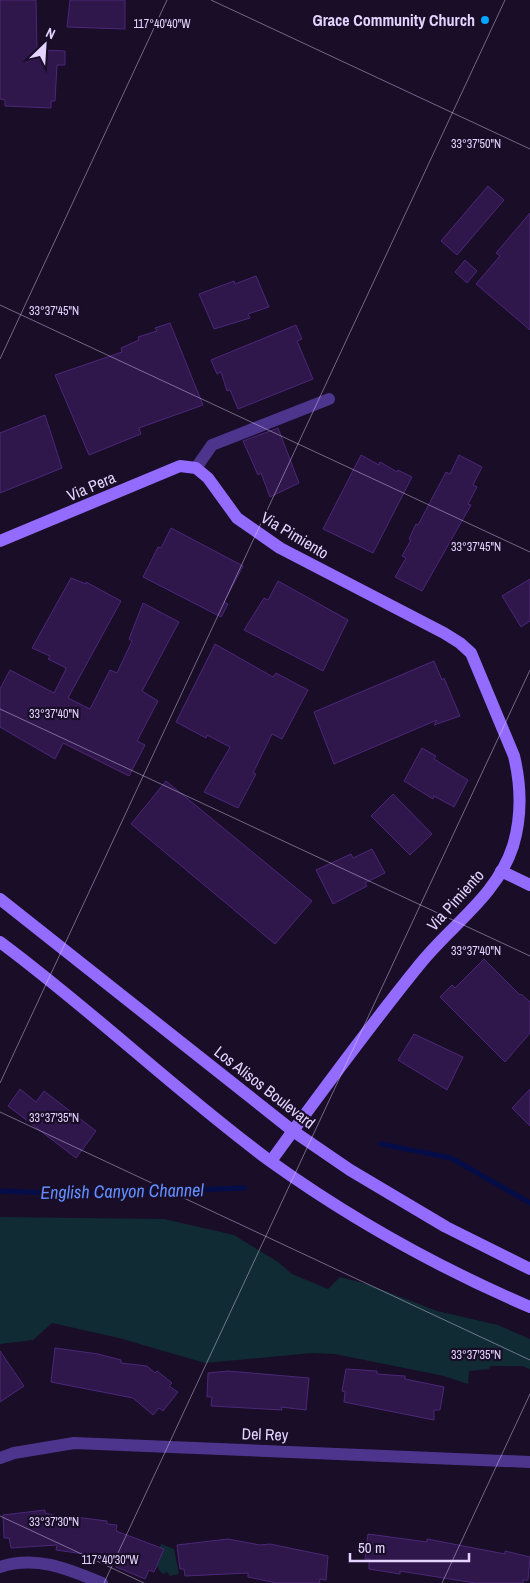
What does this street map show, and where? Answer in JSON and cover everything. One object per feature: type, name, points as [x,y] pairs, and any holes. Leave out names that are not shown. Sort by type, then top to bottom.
[{"type":"main road","name":"Via Pera","points":[[0,541],[180,466],[196,468]]},
{"type":"main road","name":"Via Pimiento","points":[[196,468],[208,478],[238,518],[280,548],[444,633],[471,653],[514,756],[517,770],[520,798],[518,823],[513,847],[491,888],[421,962],[271,1161]]},
{"type":"main road","points":[[501,871],[530,885]]},
{"type":"main road","name":"Los Alisos Boulevard","points":[[0,899],[293,1131],[350,1170],[446,1227],[530,1269]]},
{"type":"main road","points":[[0,942],[271,1161],[360,1220],[408,1248],[485,1288],[530,1307]]},
{"type":"street","points":[[196,468],[212,445],[329,399]]},
{"type":"street","name":"Del Rey","points":[[0,1458],[14,1453],[74,1443],[530,1462]]},
{"type":"street","points":[[0,1567],[12,1563],[50,1564],[83,1579],[102,1583]]},
{"type":"shaded area","points":[[0,1217],[164,1219],[234,1235],[278,1262],[292,1274],[328,1289],[340,1277],[370,1285],[437,1311],[498,1325],[530,1339],[530,1369],[522,1366],[490,1366],[489,1369],[469,1371],[468,1384],[444,1376],[335,1354],[312,1353],[205,1363],[119,1338],[52,1323],[33,1340],[0,1344]]},
{"type":"shaded area","points":[[161,1544],[174,1549],[179,1574],[170,1576],[167,1572],[163,1574],[158,1568],[158,1552]]},
{"type":"building","points":[[0,0],[36,0],[37,50],[65,51],[65,65],[57,65],[55,101],[51,101],[51,108],[5,106],[5,100],[0,99]]},
{"type":"building","points":[[70,0],[125,0],[125,29],[67,27]]},
{"type":"building","points":[[488,186],[504,200],[457,255],[441,241]]},
{"type":"building","points":[[530,213],[530,330],[476,284],[500,256],[496,253]]},
{"type":"building","points":[[465,260],[477,271],[467,283],[455,272]]},
{"type":"building","points":[[256,276],[269,307],[248,314],[250,318],[214,329],[199,294],[234,281],[235,284]]},
{"type":"building","points":[[170,323],[203,405],[139,428],[141,434],[89,455],[55,375],[122,352],[121,348],[139,340],[138,337],[157,331],[155,328]]},
{"type":"building","points":[[296,325],[302,339],[297,341],[313,379],[238,409],[230,390],[227,391],[221,372],[217,374],[211,360]]},
{"type":"building","points":[[45,415],[62,468],[0,493],[0,433]]},
{"type":"building","points":[[278,428],[299,483],[270,497],[261,473],[258,475],[243,441]]},
{"type":"building","points":[[361,455],[379,465],[380,462],[397,472],[398,470],[412,477],[373,553],[323,529]]},
{"type":"building","points":[[459,455],[482,467],[473,485],[477,487],[468,504],[471,505],[422,591],[395,577],[406,558],[402,556],[411,540],[409,539],[416,524],[418,525],[446,472],[450,474]]},
{"type":"building","points":[[171,528],[243,566],[224,602],[228,604],[221,617],[143,577],[158,547],[161,548]]},
{"type":"building","points":[[71,578],[86,584],[86,582],[121,601],[68,698],[90,709],[110,670],[117,673],[132,641],[129,639],[143,603],[179,622],[142,691],[158,701],[137,741],[145,745],[129,776],[63,743],[55,759],[0,727],[0,689],[10,670],[54,693],[65,671],[66,668],[48,659],[50,656],[32,648]]},
{"type":"building","points":[[530,579],[530,621],[521,627],[502,596]]},
{"type":"building","points":[[278,581],[348,620],[323,671],[244,630],[264,598],[268,600]]},
{"type":"building","points":[[215,644],[273,677],[276,673],[308,690],[282,739],[272,734],[253,773],[256,774],[238,808],[204,792],[230,747],[207,735],[206,738],[176,722]]},
{"type":"building","points":[[434,661],[442,680],[444,678],[460,716],[434,725],[437,720],[334,764],[314,712]]},
{"type":"building","points":[[422,748],[436,756],[434,759],[468,780],[454,807],[434,796],[433,799],[404,781]]},
{"type":"building","points":[[166,781],[312,901],[275,944],[131,824]]},
{"type":"building","points":[[393,794],[432,834],[410,855],[371,816]]},
{"type":"building","points":[[372,849],[385,873],[365,883],[367,886],[333,904],[316,870],[351,854],[353,858]]},
{"type":"building","points":[[484,959],[520,995],[530,1002],[530,1033],[505,1062],[440,997],[452,985],[455,988]]},
{"type":"building","points":[[414,1034],[463,1057],[447,1090],[398,1060]]},
{"type":"building","points":[[20,1089],[36,1102],[44,1091],[96,1131],[76,1158],[8,1106]]},
{"type":"building","points":[[530,1089],[530,1126],[512,1108]]},
{"type":"building","points":[[55,1348],[98,1354],[121,1360],[121,1363],[147,1366],[172,1383],[169,1386],[178,1392],[163,1411],[159,1408],[153,1415],[133,1398],[51,1382]]},
{"type":"building","points":[[0,1351],[24,1386],[0,1402]]},
{"type":"building","points":[[346,1369],[377,1371],[377,1374],[405,1376],[405,1379],[444,1387],[440,1410],[434,1410],[434,1420],[344,1402],[345,1392],[342,1391]]},
{"type":"building","points":[[228,1371],[309,1378],[306,1410],[281,1407],[282,1410],[211,1406],[212,1397],[207,1397],[208,1373]]},
{"type":"building","points":[[45,1510],[45,1513],[66,1518],[67,1516],[107,1521],[107,1524],[117,1525],[116,1531],[164,1549],[154,1572],[149,1570],[145,1579],[116,1567],[118,1559],[56,1550],[57,1545],[11,1548],[9,1538],[4,1538],[3,1515]]},
{"type":"building","points":[[368,1534],[427,1542],[427,1539],[505,1554],[505,1551],[530,1557],[528,1580],[523,1580],[523,1583],[475,1583],[400,1571],[400,1574],[369,1569],[369,1559],[365,1559]]},
{"type":"building","points":[[228,1539],[260,1545],[270,1544],[328,1556],[326,1580],[320,1579],[319,1583],[277,1583],[248,1577],[248,1573],[185,1576],[184,1569],[180,1569],[177,1545]]},
{"type":"waterway","name":"English Canyon Channel","points":[[381,1144],[451,1158],[530,1203]]},
{"type":"waterway","name":"English Canyon Channel","points":[[0,1191],[79,1194],[244,1188]]},
{"type":"place","name":"Grace Community Church","points":[[485,20]]}]
